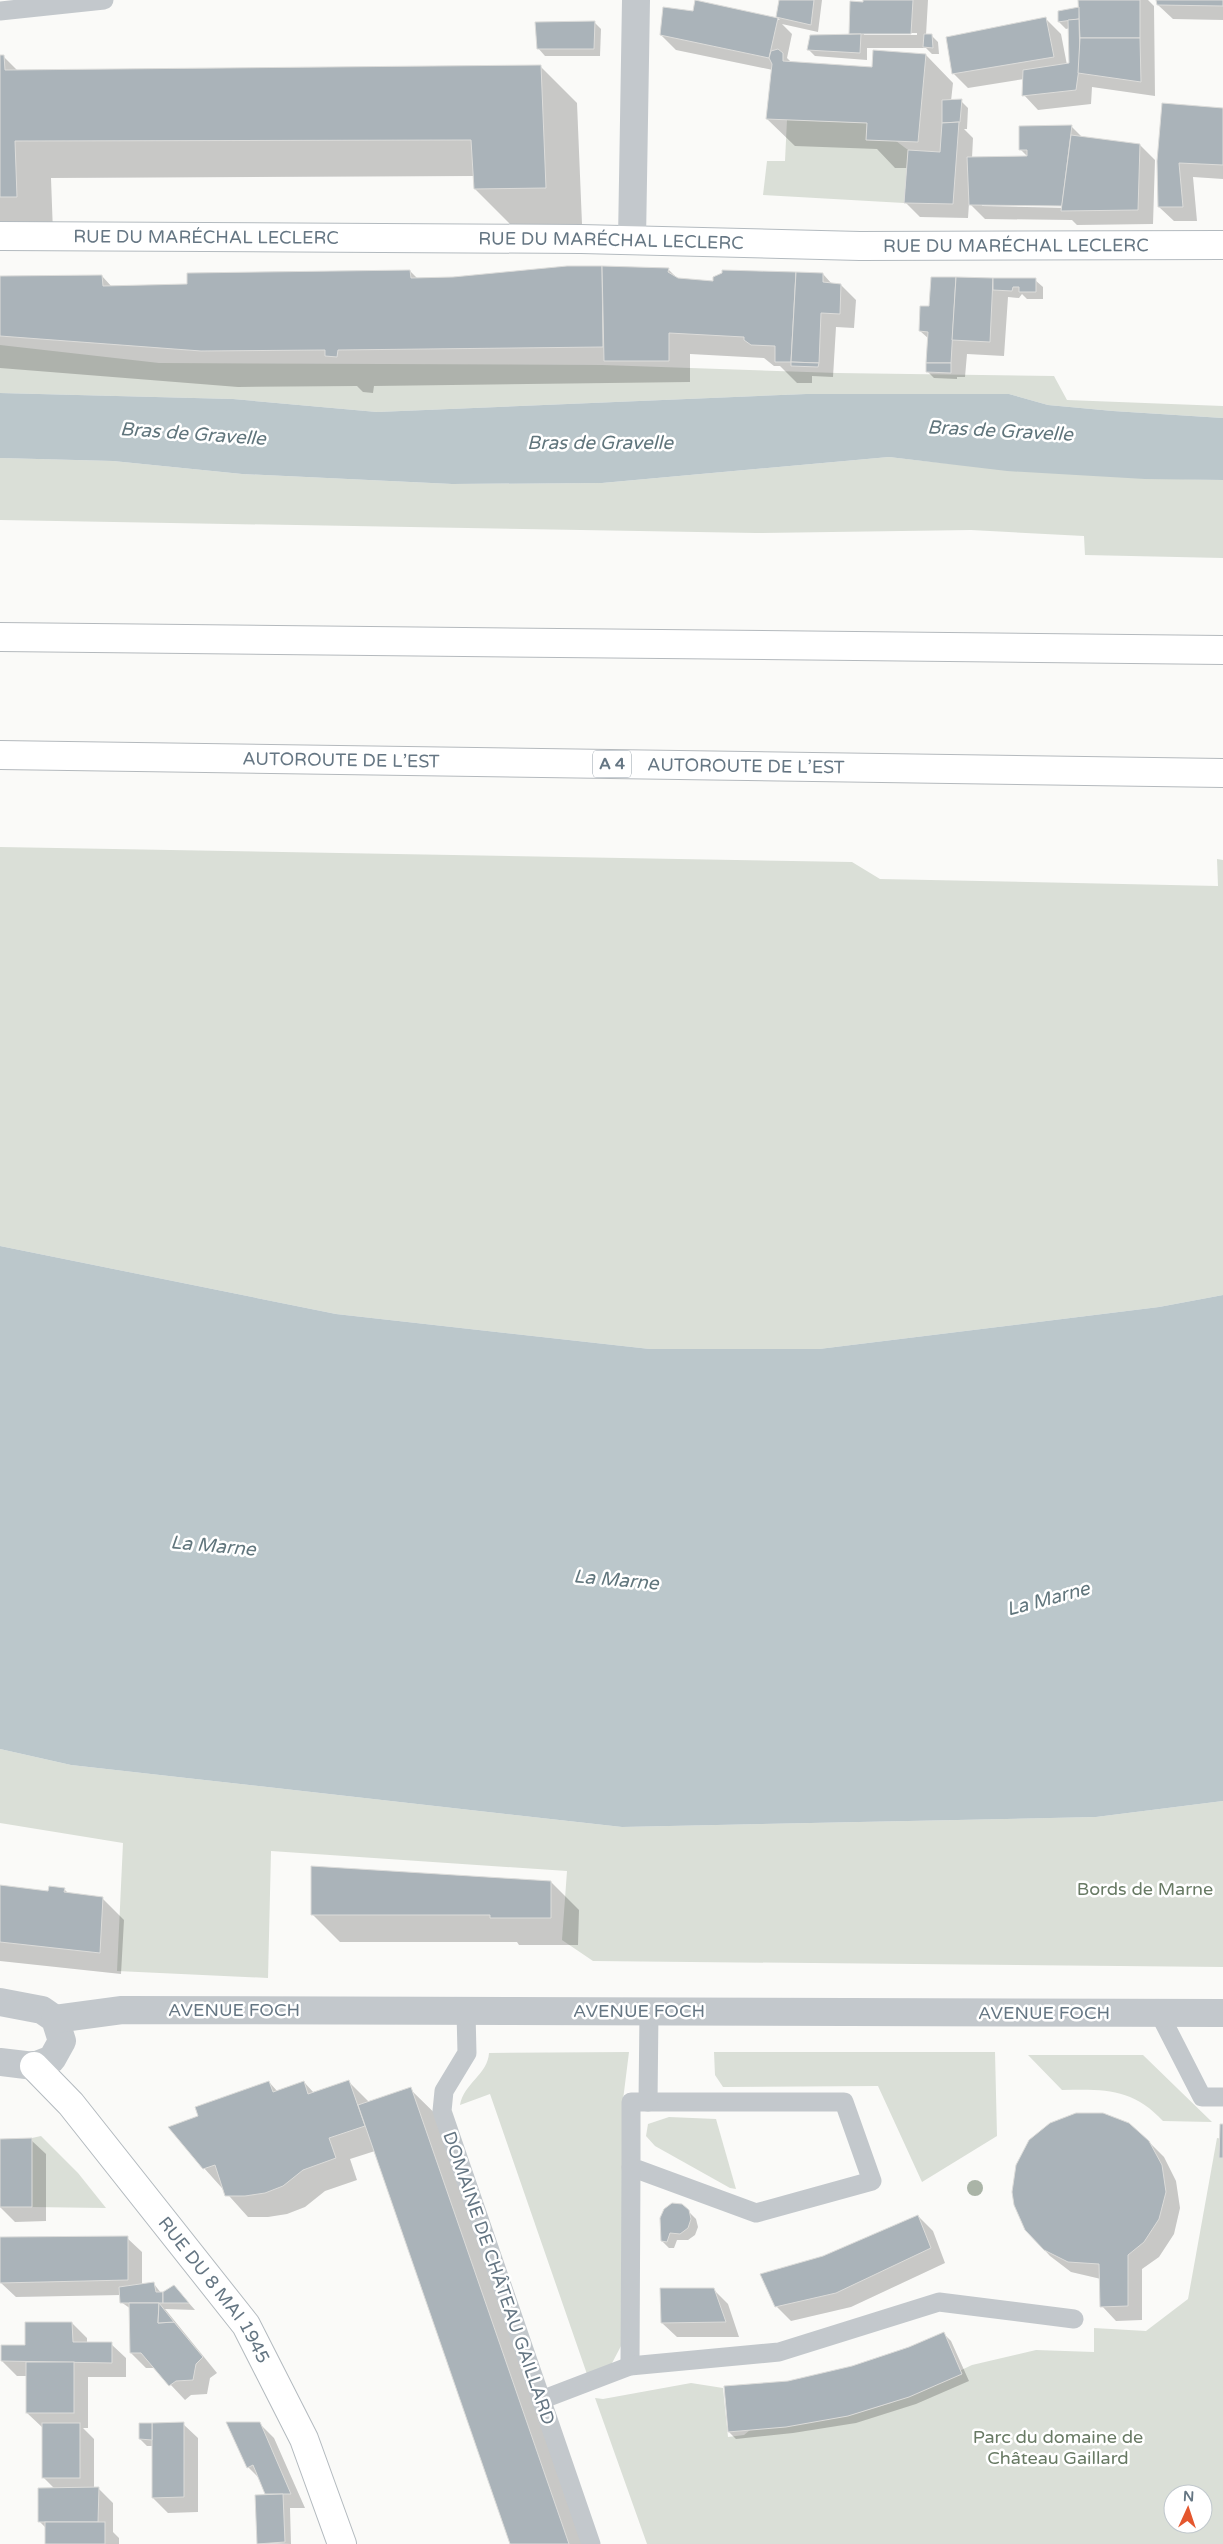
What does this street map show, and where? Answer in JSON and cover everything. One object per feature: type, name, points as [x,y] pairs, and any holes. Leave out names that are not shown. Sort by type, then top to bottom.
[{"type":"main road","name":"RUE DU MARÉCHAL LECLERC","points":[[0,236],[632,240],[860,246],[1223,245]]},
{"type":"main road","points":[[0,637],[1223,650]]},
{"type":"main road","name":"AUTOROUTE DE L’EST","points":[[0,755],[1223,773]]},
{"type":"main road","name":"RUE DU 8 MAI 1945","points":[[34,2066],[71,2104],[246,2325],[304,2439],[342,2544]]},
{"type":"street","points":[[632,240],[636,0]]},
{"type":"street","points":[[0,2002],[33,2007],[55,2018],[62,2041],[52,2058],[34,2066],[0,2062]]},
{"type":"street","name":"AVENUE FOCH","points":[[55,2018],[122,2010],[1223,2013]]},
{"type":"lane","points":[[0,11],[104,0]]},
{"type":"lane","name":"DOMAINE DE CHÂTEAU GAILLARD","points":[[466,2012],[467,2053],[444,2091],[442,2111],[591,2544]]},
{"type":"lane","points":[[648,2102],[649,2012]]},
{"type":"lane","points":[[1159,2013],[1202,2097],[1223,2097]]},
{"type":"lane","points":[[630,2366],[631,2102],[844,2102],[872,2181],[756,2213],[631,2167]]},
{"type":"lane","points":[[542,2400],[630,2366],[779,2352],[940,2302],[1074,2319]]},
{"type":"green space","points":[[787,120],[867,123],[866,140],[896,141],[908,150],[904,203],[763,195],[767,161],[785,161]]},
{"type":"green space","points":[[0,345],[159,363],[602,365],[837,373],[1054,376],[1067,400],[1223,406],[1223,418],[1048,405],[1009,394],[806,394],[377,412],[233,399],[0,393]]},
{"type":"green space","points":[[889,457],[1056,473],[1223,480],[1223,558],[1085,555],[1084,536],[971,530],[756,533],[0,520],[0,458],[113,461],[242,474],[452,484],[602,483]]},
{"type":"green space","points":[[0,847],[852,862],[880,879],[1218,886],[1217,859],[1223,860],[1223,1295],[1159,1307],[819,1349],[650,1349],[336,1314],[0,1246]]},
{"type":"green space","name":"Bords de Marne","points":[[0,1749],[71,1765],[622,1827],[1096,1817],[1223,1801],[1223,1967],[593,1961],[562,1940],[567,1871],[271,1851],[268,1978],[117,1971],[123,1843],[0,1823]]},
{"type":"green space","points":[[629,2052],[623,2100],[621,2346],[610,2367],[588,2377],[490,2094],[460,2105],[462,2097],[485,2067],[489,2053]]},
{"type":"green space","points":[[714,2052],[995,2052],[997,2136],[922,2182],[878,2086],[723,2087],[715,2075]]},
{"type":"green space","points":[[1028,2055],[1143,2055],[1212,2122],[1163,2121],[1152,2110],[1129,2096],[1105,2091],[1062,2090]]},
{"type":"green space","points":[[669,2117],[716,2119],[736,2189],[730,2188],[655,2146],[646,2136],[648,2124]]},
{"type":"green space","points":[[41,2136],[78,2173],[106,2208],[32,2207],[32,2138]]},
{"type":"green space","name":"Parc du domaine de Château Gaillard","points":[[1217,2138],[1223,2139],[1223,2544],[647,2544],[595,2398],[603,2399],[691,2383],[723,2388],[728,2437],[744,2435],[750,2430],[848,2416],[891,2403],[972,2365],[1036,2350],[1094,2352],[1094,2328],[1146,2331],[1188,2299]]},
{"type":"water","name":"Bras de Gravelle","points":[[0,393],[233,399],[377,412],[806,394],[1009,394],[1048,405],[1223,418],[1223,480],[1145,479],[1007,471],[889,457],[602,483],[452,484],[242,474],[113,461],[0,458]]},
{"type":"water","name":"La Marne","points":[[0,1246],[336,1314],[650,1349],[819,1349],[1159,1307],[1223,1295],[1223,1801],[1096,1817],[622,1827],[71,1765],[0,1749]]},
{"type":"building","points":[[695,0],[778,18],[769,58],[660,35],[663,7],[693,11]]},
{"type":"building","points":[[779,0],[814,0],[811,25],[776,17]]},
{"type":"building","points":[[863,0],[913,0],[911,34],[849,34],[850,1],[863,2]]},
{"type":"building","points":[[1078,0],[1140,0],[1140,38],[1080,38]]},
{"type":"building","points":[[1156,0],[1223,0],[1223,6],[1157,5]]},
{"type":"building","points":[[1079,7],[1079,19],[1058,22],[1058,11]]},
{"type":"building","points":[[1046,17],[1054,57],[952,74],[946,37]]},
{"type":"building","points":[[1079,19],[1080,61],[1076,90],[1022,96],[1023,70],[1069,63],[1068,20]]},
{"type":"building","points":[[595,21],[594,49],[537,49],[535,22]]},
{"type":"building","points":[[861,34],[860,53],[807,50],[810,35]]},
{"type":"building","points":[[924,34],[932,34],[933,48],[923,47]]},
{"type":"building","points":[[1080,38],[1140,38],[1141,82],[1078,73]]},
{"type":"building","points":[[778,49],[783,53],[783,61],[872,67],[873,50],[926,54],[918,142],[866,140],[867,123],[766,119],[772,64],[769,58],[771,51]]},
{"type":"building","points":[[0,55],[4,55],[5,70],[541,65],[546,188],[474,189],[471,140],[15,141],[17,197],[0,197]]},
{"type":"building","points":[[962,99],[960,122],[942,123],[942,100]]},
{"type":"building","points":[[1162,103],[1223,108],[1223,165],[1179,163],[1183,207],[1158,207],[1157,161]]},
{"type":"building","points":[[959,122],[953,204],[904,203],[908,150],[940,152],[942,123]]},
{"type":"building","points":[[1072,125],[1062,206],[969,205],[967,157],[1027,156],[1027,150],[1019,150],[1019,126]]},
{"type":"building","points":[[1071,135],[1140,144],[1138,210],[1061,211]]},
{"type":"building","points":[[567,266],[602,266],[603,347],[338,350],[337,357],[325,356],[325,350],[201,351],[0,336],[0,276],[102,275],[103,286],[187,284],[187,273],[410,270],[411,278],[453,277]]},
{"type":"building","points":[[602,266],[669,268],[668,272],[678,278],[713,281],[713,277],[722,273],[722,270],[796,272],[791,362],[775,362],[775,346],[751,345],[744,340],[744,337],[669,333],[669,361],[604,361]]},
{"type":"building","points":[[796,272],[823,273],[823,282],[841,284],[840,314],[821,313],[819,363],[791,362]]},
{"type":"building","points":[[931,277],[956,277],[951,363],[926,363],[928,332],[919,331],[920,306],[929,306]]},
{"type":"building","points":[[956,277],[993,278],[990,342],[952,340]]},
{"type":"building","points":[[993,278],[1036,278],[1036,292],[1019,292],[1019,287],[1013,287],[1012,291],[993,290]]},
{"type":"building","points":[[791,362],[819,363],[818,367],[791,366]]},
{"type":"building","points":[[926,363],[951,363],[951,373],[926,372]]},
{"type":"building","points":[[311,1866],[551,1881],[551,1918],[490,1918],[490,1915],[311,1915]]},
{"type":"building","points":[[0,1885],[48,1891],[49,1886],[65,1888],[64,1892],[103,1897],[100,1953],[0,1942]]},
{"type":"building","points":[[349,2080],[365,2126],[329,2138],[336,2158],[303,2170],[283,2186],[265,2193],[225,2196],[215,2165],[203,2169],[168,2127],[198,2116],[195,2107],[269,2081],[273,2092],[304,2081],[308,2094]]},
{"type":"building","points":[[411,2087],[569,2544],[510,2544],[358,2105]]},
{"type":"building","points":[[1076,2113],[1103,2113],[1129,2123],[1149,2141],[1162,2165],[1166,2192],[1159,2219],[1144,2242],[1128,2255],[1128,2306],[1100,2307],[1099,2264],[1068,2262],[1044,2250],[1025,2230],[1014,2205],[1012,2192],[1016,2165],[1029,2140],[1050,2123]]},
{"type":"building","points":[[1220,2124],[1223,2124],[1223,2158],[1219,2158]]},
{"type":"building","points":[[32,2138],[32,2207],[0,2207],[0,2139]]},
{"type":"building","points":[[672,2203],[682,2204],[689,2210],[691,2219],[688,2228],[680,2234],[670,2233],[667,2242],[661,2241],[660,2218],[664,2209]]},
{"type":"building","points":[[918,2215],[931,2248],[836,2293],[775,2307],[760,2274],[823,2256]]},
{"type":"building","points":[[128,2236],[128,2280],[0,2283],[0,2237]]},
{"type":"building","points":[[154,2282],[156,2292],[163,2292],[163,2303],[120,2303],[119,2287]]},
{"type":"building","points":[[174,2285],[189,2303],[163,2303],[163,2292]]},
{"type":"building","points":[[660,2288],[714,2288],[726,2322],[661,2323]]},
{"type":"building","points":[[129,2303],[159,2303],[158,2323],[174,2322],[203,2357],[196,2364],[193,2380],[176,2381],[169,2386],[141,2353],[130,2353]]},
{"type":"building","points":[[159,2303],[174,2322],[158,2323]]},
{"type":"building","points":[[25,2322],[72,2322],[73,2342],[112,2342],[112,2363],[1,2361],[1,2345],[25,2345]]},
{"type":"building","points":[[944,2332],[962,2374],[909,2397],[848,2416],[786,2427],[728,2432],[724,2386],[788,2381],[852,2366],[909,2347]]},
{"type":"building","points":[[26,2362],[74,2362],[74,2413],[26,2413]]},
{"type":"building","points":[[184,2422],[184,2497],[152,2498],[152,2423]]},
{"type":"building","points":[[226,2422],[260,2422],[291,2494],[265,2494],[253,2465],[247,2468]]},
{"type":"building","points":[[42,2423],[80,2423],[80,2478],[42,2478]]},
{"type":"building","points":[[139,2423],[152,2423],[152,2440],[139,2439]]},
{"type":"building","points":[[99,2487],[98,2522],[38,2522],[38,2488]]},
{"type":"building","points":[[283,2494],[285,2542],[257,2544],[255,2495]]},
{"type":"building","points":[[45,2522],[105,2522],[105,2544],[45,2544]]}]
